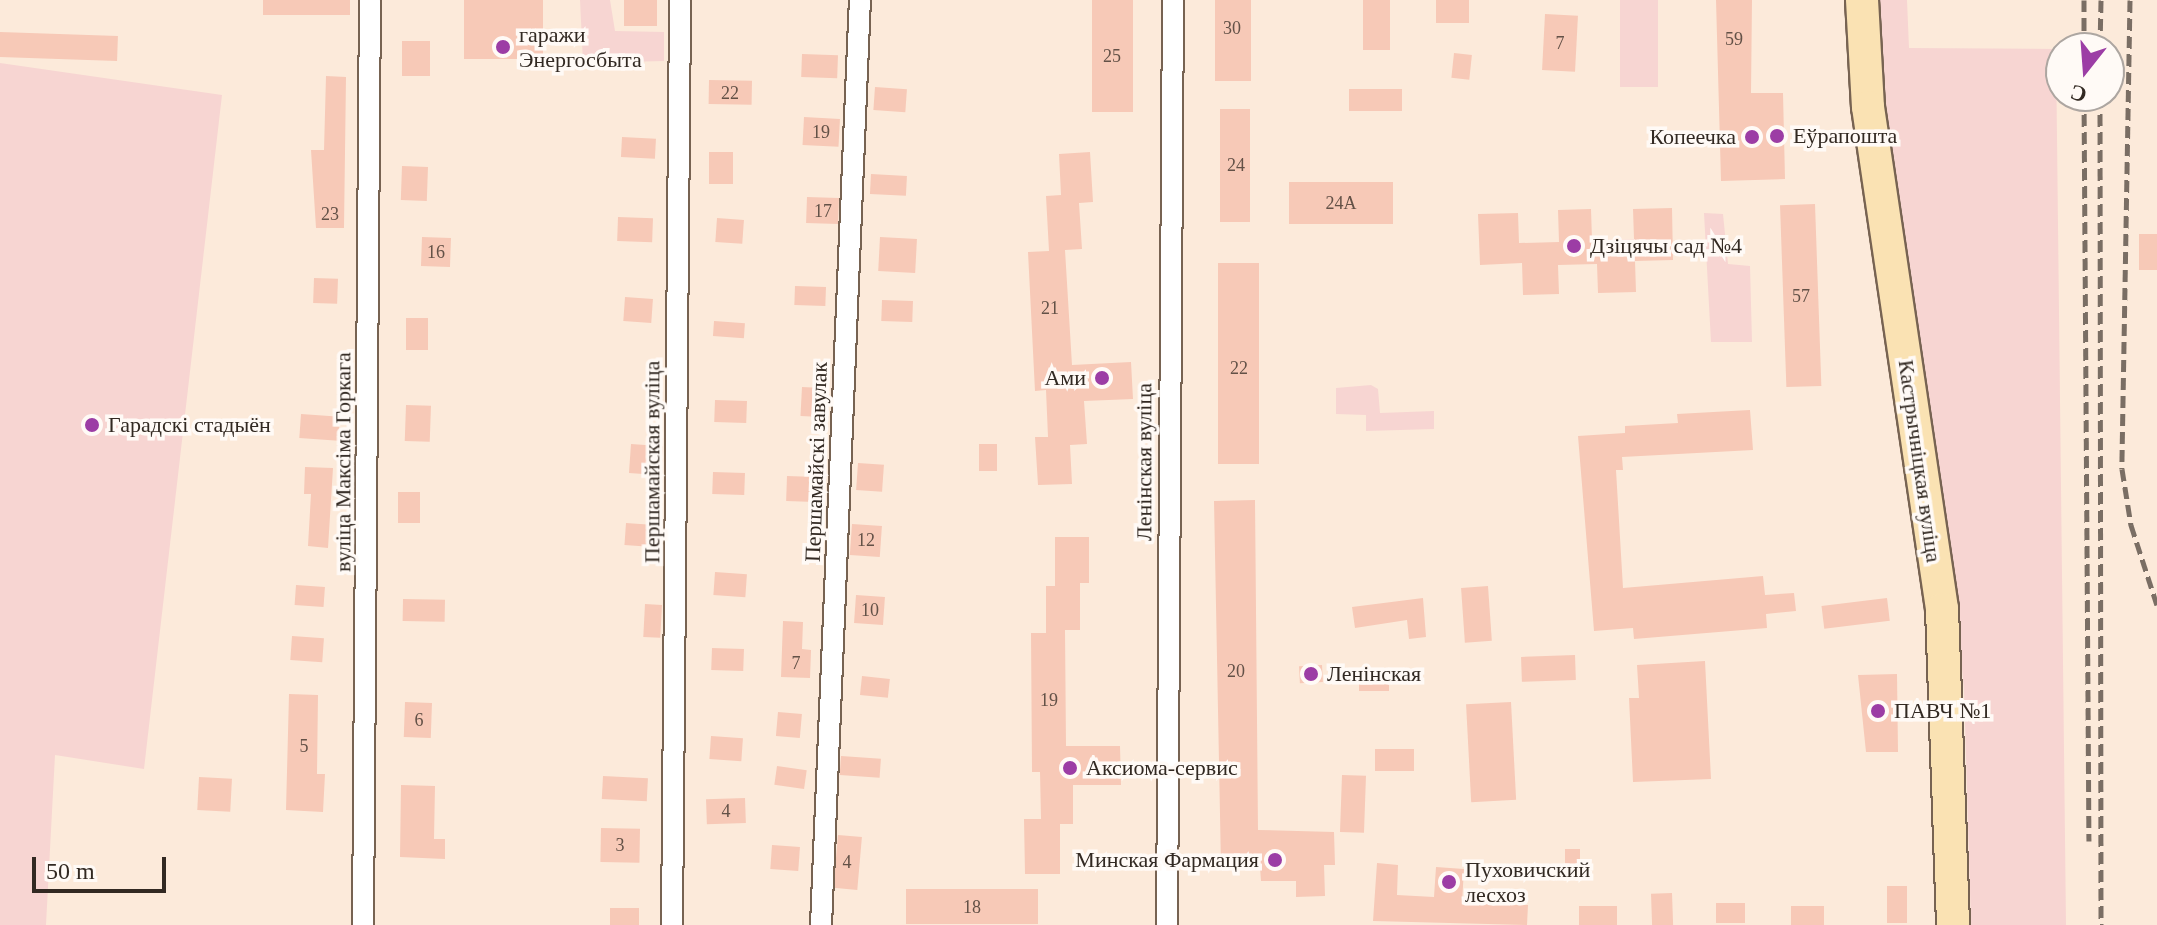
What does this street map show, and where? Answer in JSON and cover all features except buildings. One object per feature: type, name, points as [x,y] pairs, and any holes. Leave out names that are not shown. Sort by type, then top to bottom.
[{"type":"main road","name":"Кастрычніцкая вуліца","points":[[1862,0],[1868,107],[1942,609],[1953,925]]},
{"type":"street","name":"вуліца Максіма Горкага","points":[[363,925],[370,0]]},
{"type":"street","name":"Першамайская вуліца","points":[[672,925],[680,0]]},
{"type":"street","name":"Першамайскі завулак","points":[[821,925],[860,0]]},
{"type":"street","name":"Ленінская вуліца","points":[[1167,925],[1173,0]]},
{"type":"shaded area","points":[[580,0],[610,0],[615,31],[664,32],[664,61],[583,63]]},
{"type":"shaded area","points":[[1620,0],[1658,0],[1658,87],[1620,87]]},
{"type":"shaded area","points":[[1876,0],[1907,0],[1909,48],[2045,49],[2045,112],[2057,112],[2066,925],[1971,925],[1964,690],[1952,563],[1881,106]]},
{"type":"shaded area","name":"Гарадскі стадыён","points":[[0,63],[222,95],[144,769],[55,755],[46,925],[0,925]]},
{"type":"shaded area","points":[[1704,213],[1723,214],[1728,264],[1750,266],[1752,342],[1711,342]]},
{"type":"shaded area","points":[[1371,385],[1378,389],[1380,413],[1434,411],[1434,429],[1366,431],[1366,415],[1336,414],[1336,388]]},
{"type":"railway","points":[[2084,0],[2084,32]]},
{"type":"railway","points":[[2100,32],[2101,0]]},
{"type":"railway","points":[[2130,0],[2122,469],[2131,525],[2157,605]]},
{"type":"railway","points":[[2084,112],[2089,841]]},
{"type":"railway","points":[[2100,112],[2101,925]]},
{"type":"place","name":"гаражи Энергосбыта","points":[[503,47]]},
{"type":"place","name":"Еўрапошта","points":[[1777,136]]},
{"type":"place","name":"Копеечка","points":[[1752,137]]},
{"type":"place","name":"Дзіцячы сад №4","points":[[1574,246]]},
{"type":"place","name":"Ами","points":[[1102,378]]},
{"type":"place","name":"Гарадскі стадыён","points":[[92,425]]},
{"type":"place","name":"Ленінская","points":[[1311,674]]},
{"type":"place","name":"ПАВЧ №1","points":[[1878,711]]},
{"type":"place","name":"Аксиома-сервис","points":[[1070,768]]},
{"type":"place","name":"Минская Фармация","points":[[1275,860]]},
{"type":"place","name":"Пуховичский лесхоз","points":[[1449,882]]}]
